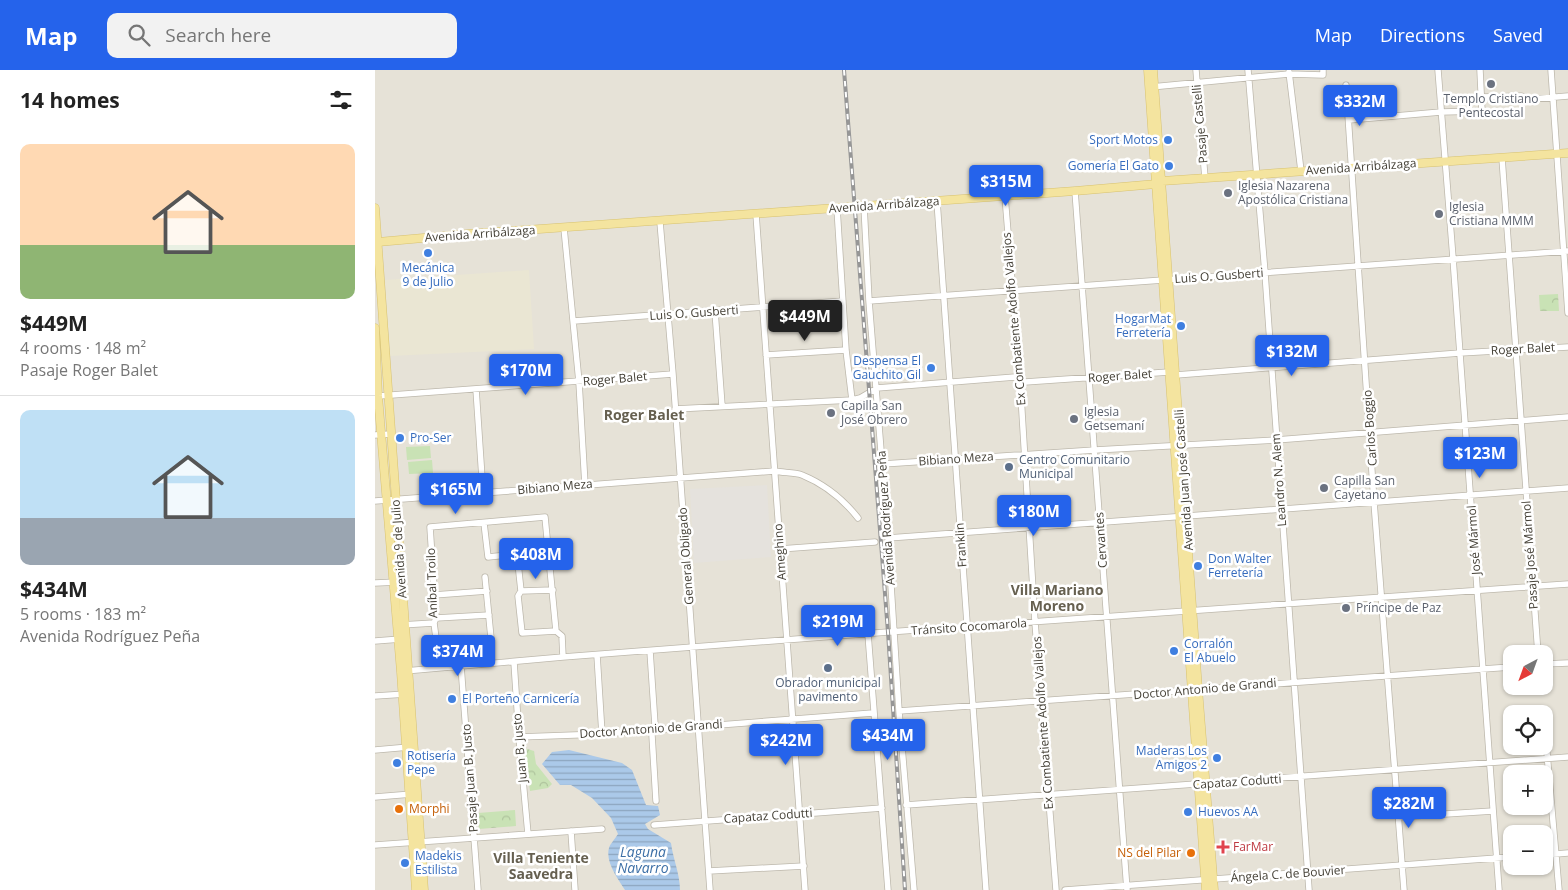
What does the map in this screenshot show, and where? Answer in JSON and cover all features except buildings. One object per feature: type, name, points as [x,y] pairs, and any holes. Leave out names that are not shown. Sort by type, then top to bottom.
[{"type":"main road","name":"Avenida Juan José Castelli","points":[[1148,70],[1152,87]]},
{"type":"main road","name":"Avenida Juan José Castelli","points":[[1153,70],[1152,87],[1203,784],[1209,879],[1206,890]]},
{"type":"main road","name":"Avenida Arribálzaga","points":[[376,243],[1075,191],[1257,174],[1568,153]]},
{"type":"main road","name":"Avenida 9 de Julio","points":[[375,208],[376,243],[389,396],[391,500],[416,842],[416,890]]},
{"type":"main road","name":"Avenida 9 de Julio","points":[[375,328],[378,435],[391,500]]},
{"type":"main road","name":"Avenida 9 de Julio","points":[[416,842],[424,890]]},
{"type":"main road","name":"Avenida Juan José Castelli","points":[[1209,879],[1214,890]]},
{"type":"street","name":"Pasaje Castelli","points":[[1196,70],[1205,178]]},
{"type":"street","name":"José Mármol","points":[[1438,70],[1499,890]]},
{"type":"street","points":[[1349,120],[1441,112],[1482,111],[1480,70]]},
{"type":"street","points":[[1551,70],[1566,252],[1568,312]]},
{"type":"street","points":[[1289,72],[1301,171]]},
{"type":"street","points":[[1152,87],[1197,82],[1248,73],[1323,73]]},
{"type":"street","name":"Leandro N. Alem","points":[[1248,73],[1265,273],[1309,890]]},
{"type":"street","name":"Carlos Boggio","points":[[1346,85],[1403,890]]},
{"type":"street","points":[[1482,97],[1521,96],[1532,99],[1568,96]]},
{"type":"street","name":"Pasaje José Mármol","points":[[1501,158],[1536,645]]},
{"type":"street","name":"Cervantes","points":[[1075,191],[1127,888]]},
{"type":"street","name":"Ex Combatiente Adolfo Vallejos","points":[[1005,196],[1020,380],[1035,622],[1043,701],[1055,890]]},
{"type":"street","name":"Franklin","points":[[937,200],[986,890]]},
{"type":"street","name":"Avenida Rodríguez Peña","points":[[864,206],[893,632],[914,890]]},
{"type":"street","points":[[837,208],[846,350],[852,400]]},
{"type":"street","name":"Ameghino","points":[[756,214],[805,890]]},
{"type":"street","name":"General Obligado","points":[[660,222],[673,374],[710,890]]},
{"type":"street","points":[[564,228],[579,382],[585,485]]},
{"type":"street","name":"Luis O. Gusberti","points":[[869,301],[1509,254],[1566,252]]},
{"type":"street","name":"Luis O. Gusberti","points":[[574,321],[843,301]]},
{"type":"street","points":[[715,311],[722,406]]},
{"type":"street","points":[[375,340],[385,340]]},
{"type":"street","name":"Roger Balet","points":[[675,409],[852,400],[860,398],[877,388],[950,381],[1015,377],[1025,382],[1271,368],[1460,353],[1568,347]]},
{"type":"street","points":[[766,356],[846,350]]},
{"type":"street","name":"Roger Balet","points":[[378,396],[673,374]]},
{"type":"street","points":[[476,389],[483,493]]},
{"type":"street","name":"Bibiano Meza","points":[[883,464],[1276,440],[1371,431],[1568,417]]},
{"type":"street","points":[[378,435],[391,434]]},
{"type":"street","name":"Bibiano Meza","points":[[375,501],[775,471],[801,475],[836,494],[858,518]]},
{"type":"street","points":[[888,538],[1568,488]]},
{"type":"street","points":[[549,551],[488,557],[484,523],[545,517],[549,551],[553,590],[556,631]]},
{"type":"street","name":"Aníbal Troilo","points":[[484,523],[430,527],[436,638],[446,644],[491,638],[489,614]]},
{"type":"street","points":[[780,549],[875,542]]},
{"type":"street","points":[[517,554],[521,591],[518,596],[522,633],[556,631],[562,636],[563,657]]},
{"type":"street","points":[[401,625],[489,614],[485,577]]},
{"type":"street","points":[[375,583],[397,582]]},
{"type":"street","name":"Tránsito Cocomarola","points":[[405,671],[893,632],[1568,584]]},
{"type":"street","points":[[521,591],[553,590]]},
{"type":"street","points":[[434,595],[487,591]]},
{"type":"street","points":[[868,634],[888,890]]},
{"type":"street","points":[[375,641],[402,638]]},
{"type":"street","points":[[650,652],[655,725],[652,735],[656,801]]},
{"type":"street","points":[[597,655],[602,734]]},
{"type":"street","name":"Juan B. Justo","points":[[514,662],[528,834]]},
{"type":"street","points":[[1553,664],[1568,663]]},
{"type":"street","name":"Pasaje Juan B. Justo","points":[[461,666],[478,890]]},
{"type":"street","name":"Doctor Antonio de Grandi","points":[[899,711],[1503,668]]},
{"type":"street","points":[[375,696],[406,694]]},
{"type":"street","name":"Doctor Antonio de Grandi","points":[[519,738],[602,734],[873,713]]},
{"type":"street","points":[[375,750],[410,747]]},
{"type":"street","points":[[1547,755],[1559,890]]},
{"type":"street","name":"Capataz Codutti","points":[[906,805],[1568,758]]},
{"type":"street","points":[[375,797],[413,793]]},
{"type":"street","name":"Capataz Codutti","points":[[654,826],[882,808]]},
{"type":"street","points":[[1398,817],[1493,811]]},
{"type":"street","points":[[375,845],[602,829]]},
{"type":"street","points":[[571,831],[575,890]]},
{"type":"street","points":[[1553,854],[1568,854]]},
{"type":"street","name":"Ángela C. de Bouvier","points":[[1065,890],[1127,888],[1209,879],[1503,858]]},
{"type":"street","points":[[709,871],[803,866]]},
{"type":"shaded area","points":[[375,70],[1568,70],[1568,890],[375,890]]},
{"type":"shaded area","points":[[529,270],[534,349],[390,356],[385,280]]},
{"type":"shaded area","points":[[767,485],[771,557],[694,563],[690,489]]},
{"type":"green space","points":[[1558,294],[1559,311],[1540,311],[1539,295]]},
{"type":"green space","points":[[430,446],[431,458],[407,460],[406,447]]},
{"type":"green space","points":[[432,460],[433,473],[409,474],[408,462]]},
{"type":"green space","points":[[524,748],[534,751],[536,764],[552,784],[548,788],[530,791]]},
{"type":"green space","points":[[515,810],[516,826],[479,829],[478,813]]},
{"type":"water","name":"Laguna Navarro","points":[[569,750],[622,763],[632,770],[646,805],[658,806],[660,815],[645,824],[648,829],[671,843],[680,890],[625,890],[610,865],[608,853],[618,834],[611,818],[592,798],[571,785],[560,785],[542,764],[552,752]]},
{"type":"railway","points":[[844,70],[888,632],[905,890]]},
{"type":"place","name":"Templo Cristiano Pentecostal","points":[[1491,84]]},
{"type":"place","name":"Sport Motos","points":[[1168,140]]},
{"type":"place","name":"Gomería El Gato","points":[[1169,166]]},
{"type":"place","name":"Iglesia Nazarena Apostólica Cristiana","points":[[1228,193]]},
{"type":"place","name":"Iglesia Cristiana MMM","points":[[1439,214]]},
{"type":"place","name":"Mecánica 9 de Julio","points":[[428,253]]},
{"type":"place","name":"HogarMat Ferretería","points":[[1181,326]]},
{"type":"place","name":"Despensa El Gauchito Gil","points":[[931,368]]},
{"type":"place","name":"Capilla San José Obrero","points":[[831,413]]},
{"type":"place","name":"Iglesia Getsemaní","points":[[1074,419]]},
{"type":"place","name":"Pro-Ser","points":[[400,438]]},
{"type":"place","name":"Centro Comunitario Municipal","points":[[1009,467]]},
{"type":"place","name":"Capilla San Cayetano","points":[[1324,488]]},
{"type":"place","name":"Don Walter Ferretería","points":[[1198,566]]},
{"type":"place","name":"Príncipe de Paz","points":[[1346,608]]},
{"type":"place","name":"Corralón El Abuelo","points":[[1174,651]]},
{"type":"place","name":"Obrador municipal pavimento","points":[[828,668]]},
{"type":"place","name":"El Porteño Carnicería","points":[[452,699]]},
{"type":"place","name":"Maderas Los Amigos 2","points":[[1217,758]]},
{"type":"place","name":"Rotisería Pepe","points":[[397,763]]},
{"type":"place","name":"Morphi","points":[[399,809]]},
{"type":"place","name":"Huevos AA","points":[[1188,812]]},
{"type":"place","name":"FarMar","points":[[1223,847]]},
{"type":"place","name":"NS del Pilar","points":[[1191,853]]},
{"type":"place","name":"Madekis Estilista","points":[[405,863]]},
{"type":"district","name":"Roger Balet","points":[[644,415]]},
{"type":"district","name":"Villa Mariano Moreno","points":[[1057,598]]},
{"type":"district","name":"Villa Teniente Saavedra","points":[[541,866]]}]
